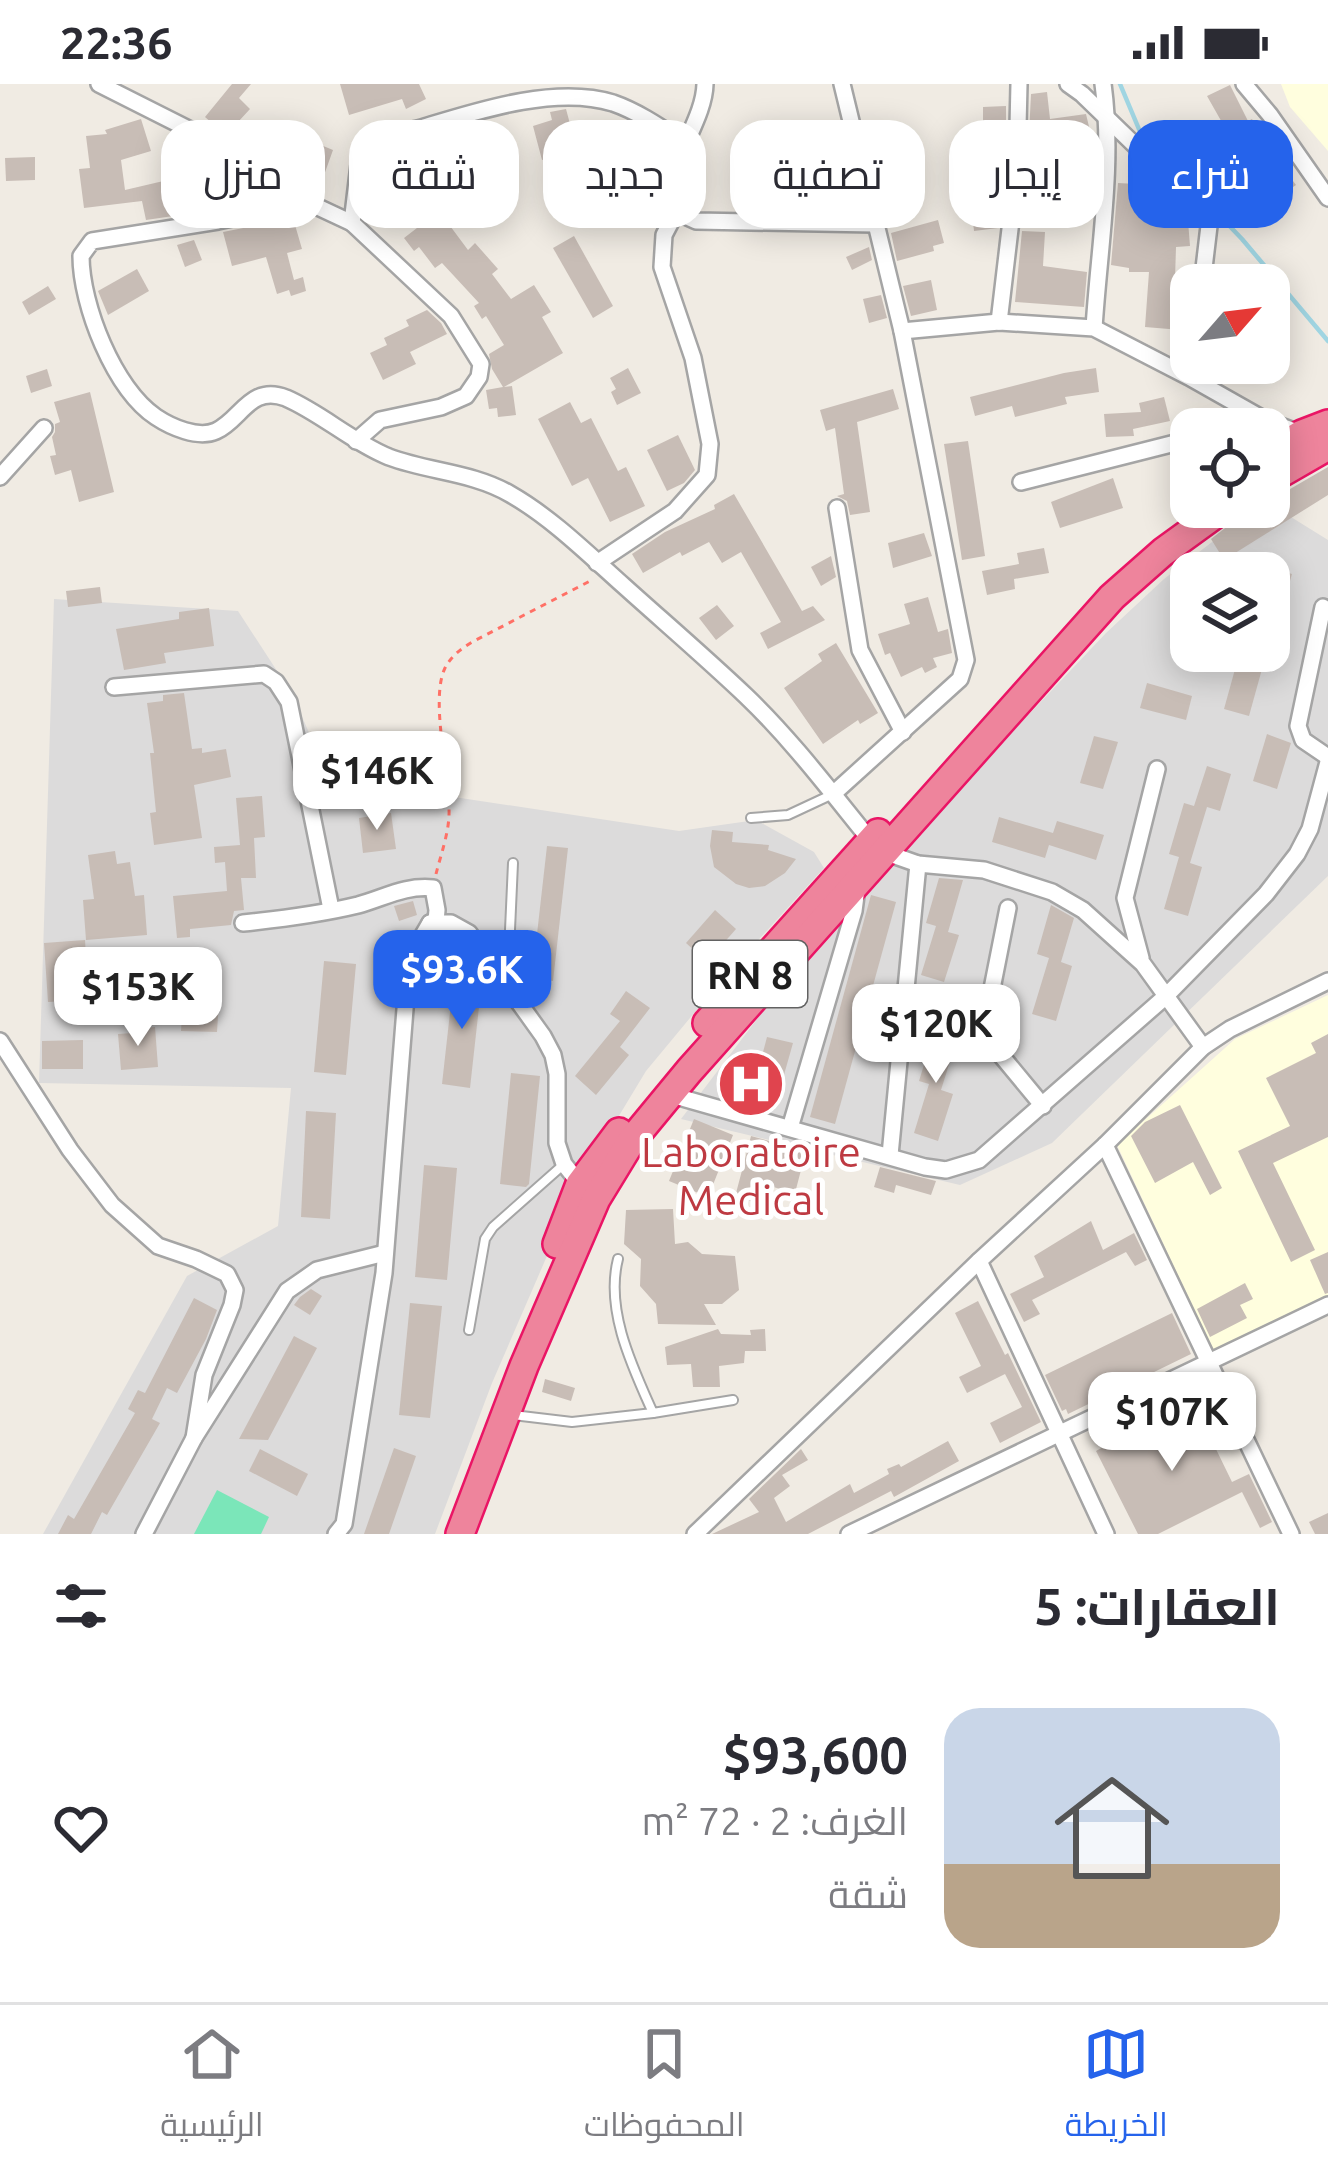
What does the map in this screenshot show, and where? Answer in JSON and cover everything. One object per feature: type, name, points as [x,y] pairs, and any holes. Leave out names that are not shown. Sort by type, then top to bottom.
[{"type":"highway","points":[[1290,468],[1328,446]]},
{"type":"highway","name":"RN 8","points":[[460,1534],[596,1199],[632,1140],[857,884],[877,846],[1095,590],[1170,526]]},
{"type":"highway","name":"RN 8","points":[[447,1534],[572,1174],[701,1029],[1112,597],[1196,528]]},
{"type":"street","points":[[99,84],[170,120]]},
{"type":"street","points":[[696,120],[705,84]]},
{"type":"street","points":[[842,84],[850,120]]},
{"type":"street","points":[[999,322],[1017,170],[1019,84]]},
{"type":"street","points":[[1068,84],[1204,212],[1209,226],[1204,264]]},
{"type":"street","points":[[1094,328],[1108,118],[1103,84]]},
{"type":"street","points":[[1244,84],[1328,198]]},
{"type":"street","points":[[450,120],[514,102],[560,97],[611,103],[647,120]]},
{"type":"street","points":[[174,228],[92,241],[81,256],[86,300],[122,380],[154,416],[199,434],[217,431],[255,398],[283,397],[391,458],[479,478],[513,495],[557,527],[748,698],[877,846],[918,864],[984,870],[1052,892],[1083,910],[1143,964],[1203,1047]]},
{"type":"street","points":[[356,441],[380,419],[466,397],[481,364],[451,316],[357,228]]},
{"type":"street","points":[[603,567],[675,511],[707,475],[710,444],[693,358],[662,267],[668,228]]},
{"type":"street","points":[[833,794],[960,679],[965,660],[902,331],[875,228]]},
{"type":"street","points":[[902,331],[999,322],[1094,328],[1170,361]]},
{"type":"street","points":[[1211,384],[1246,408]]},
{"type":"street","points":[[0,477],[44,428]]},
{"type":"street","points":[[1021,482],[1170,444]]},
{"type":"street","points":[[837,508],[860,650],[902,731]]},
{"type":"street","points":[[668,1094],[925,1167],[946,1170],[979,1160],[1165,998],[1266,894],[1297,854],[1310,829],[1328,759],[1303,740],[1298,726],[1323,607]]},
{"type":"street","points":[[114,687],[264,674],[276,682],[289,702],[297,735],[331,909]]},
{"type":"street","points":[[1143,964],[1125,898],[1156,769]]},
{"type":"street","points":[[890,1155],[918,864]]},
{"type":"street","points":[[790,1128],[854,911],[857,884]]},
{"type":"street","points":[[243,923],[357,905],[416,886],[433,888],[437,910],[436,921],[430,923],[409,959],[385,1253],[344,1525],[337,1534]]},
{"type":"street","points":[[1008,908],[985,1024],[995,1048],[1043,1106]]},
{"type":"street","points":[[430,923],[451,923],[469,933],[543,1036],[557,1074],[557,1143],[572,1174]]},
{"type":"street","points":[[695,1534],[1203,1047],[1328,980]]},
{"type":"street","points":[[0,1042],[112,1205],[158,1246],[227,1274],[235,1290],[205,1375],[194,1438]]},
{"type":"street","points":[[1105,1145],[1291,1534]]},
{"type":"street","points":[[144,1534],[194,1438],[287,1291],[317,1270],[385,1253]]},
{"type":"street","points":[[979,1261],[1106,1534]]},
{"type":"street","points":[[849,1534],[1328,1305]]},
{"type":"lane","points":[[752,818],[788,814],[833,794]]},
{"type":"lane","points":[[513,863],[509,952],[520,1006]]},
{"type":"lane","points":[[469,1330],[485,1239],[493,1228],[572,1174]]},
{"type":"lane","points":[[618,1259],[613,1281],[616,1313],[653,1413]]},
{"type":"lane","points":[[506,1414],[572,1422],[733,1400]]},
{"type":"path","points":[[433,888],[450,814],[440,697],[448,663],[472,642],[603,567]]},
{"type":"shaded area","points":[[1281,84],[1328,84],[1328,151],[1290,107]]},
{"type":"shaded area","points":[[1290,516],[1328,540],[1328,876],[1052,1143],[960,1185],[681,1119],[783,985],[940,808],[1106,633],[1170,574],[1170,672],[1290,672],[1290,552],[1199,552],[1230,528],[1290,528]]},
{"type":"shaded area","points":[[54,599],[238,611],[292,694],[329,778],[679,831],[756,820],[814,852],[824,868],[646,1071],[579,1182],[492,1383],[435,1534],[43,1534],[187,1276],[278,1226],[291,1088],[39,1083]]},
{"type":"shaded area","points":[[1328,995],[1328,1297],[1214,1352],[1117,1145],[1235,1039]]},
{"type":"green space","points":[[217,1490],[269,1517],[261,1534],[194,1534]]},
{"type":"building","points":[[232,84],[251,84],[239,98],[250,109],[240,120],[205,117]]},
{"type":"building","points":[[340,84],[419,84],[426,99],[406,109],[402,99],[349,115]]},
{"type":"building","points":[[1230,85],[1248,120],[1221,120],[1207,96]]},
{"type":"building","points":[[1047,92],[1050,119],[1086,114],[1087,120],[1030,120],[1031,94]]},
{"type":"building","points":[[1006,106],[1006,120],[983,120],[983,107]]},
{"type":"building","points":[[566,109],[569,120],[552,120],[550,112]]},
{"type":"building","points":[[141,119],[151,151],[121,160],[125,190],[161,182],[161,218],[146,220],[142,201],[84,208],[79,169],[90,168],[86,136],[107,134],[105,130]]},
{"type":"building","points":[[543,123],[542,160],[533,126]]},
{"type":"building","points":[[325,147],[333,150],[325,172]]},
{"type":"building","points":[[35,157],[35,180],[6,181],[5,158]]},
{"type":"building","points":[[1118,183],[1128,184],[1128,228],[1189,228],[1190,246],[1176,247],[1175,264],[1170,264],[1170,329],[1145,327],[1149,272],[1129,272],[1129,268],[1111,265]]},
{"type":"building","points":[[938,220],[944,243],[933,246],[934,251],[897,261],[891,233],[925,228],[925,224]]},
{"type":"building","points":[[296,228],[302,249],[287,253],[294,280],[303,277],[306,291],[277,294],[266,257],[232,266],[223,232]]},
{"type":"building","points":[[417,228],[452,228],[468,250],[475,243],[498,269],[492,274],[511,299],[534,285],[551,312],[542,317],[563,353],[504,387],[512,386],[516,415],[498,417],[497,408],[489,409],[486,390],[503,387],[489,354],[504,345],[474,306],[479,303],[442,263],[435,268],[419,247],[414,251],[404,238]]},
{"type":"building","points":[[1022,231],[1045,232],[1043,266],[1087,272],[1084,307],[1015,302]]},
{"type":"building","points":[[574,236],[613,306],[593,318],[553,248]]},
{"type":"building","points":[[194,240],[202,260],[185,267],[177,245]]},
{"type":"building","points":[[869,247],[872,260],[852,270],[846,257]]},
{"type":"building","points":[[137,269],[149,291],[108,315],[98,291]]},
{"type":"building","points":[[931,280],[937,310],[911,316],[903,286]]},
{"type":"building","points":[[48,286],[56,299],[29,315],[22,302]]},
{"type":"building","points":[[881,295],[887,318],[869,323],[863,299]]},
{"type":"building","points":[[427,310],[447,334],[410,352],[416,364],[383,380],[370,353],[387,345],[384,338],[409,326],[406,320]]},
{"type":"building","points":[[628,368],[641,393],[617,405],[610,378]]},
{"type":"building","points":[[1096,368],[1099,392],[1065,397],[1067,404],[1015,417],[1012,406],[975,416],[970,397]]},
{"type":"building","points":[[47,369],[52,386],[31,393],[26,376]]},
{"type":"building","points":[[893,389],[899,409],[857,422],[870,512],[850,515],[847,501],[837,496],[844,494],[835,428],[826,431],[820,410]]},
{"type":"building","points":[[90,392],[114,492],[79,502],[71,470],[55,475],[50,456],[56,455],[52,437],[60,422],[54,402]]},
{"type":"building","points":[[1164,397],[1170,421],[1133,429],[1134,436],[1106,437],[1104,414],[1141,412],[1139,403]]},
{"type":"building","points":[[570,402],[581,423],[591,418],[618,471],[626,467],[645,506],[610,522],[588,478],[572,486],[538,419]]},
{"type":"building","points":[[678,435],[695,470],[684,483],[667,491],[647,450]]},
{"type":"building","points":[[968,441],[985,556],[962,560],[944,444]]},
{"type":"building","points":[[1328,467],[1328,495],[1290,519],[1290,489]]},
{"type":"building","points":[[1113,478],[1123,508],[1060,528],[1051,502]]},
{"type":"building","points":[[734,494],[802,611],[813,606],[825,620],[768,649],[760,633],[781,622],[741,552],[722,563],[709,542],[643,573],[632,554]]},
{"type":"building","points":[[1225,528],[1275,528],[1237,552],[1219,552],[1211,539]]},
{"type":"building","points":[[924,533],[932,556],[893,568],[888,543]]},
{"type":"building","points":[[1044,548],[1049,573],[1014,579],[1015,589],[987,595],[982,571],[1019,564],[1017,553]]},
{"type":"building","points":[[831,556],[836,577],[821,586],[811,567]]},
{"type":"building","points":[[100,587],[102,603],[68,607],[66,591]]},
{"type":"building","points":[[928,597],[938,632],[948,629],[952,653],[933,658],[937,667],[925,673],[922,667],[901,677],[890,653],[885,655],[878,634],[910,624],[904,604]]},
{"type":"building","points":[[717,605],[734,626],[716,640],[699,618]]},
{"type":"building","points":[[209,608],[214,646],[164,653],[166,663],[124,670],[116,629],[179,619],[179,612]]},
{"type":"building","points":[[836,643],[878,713],[860,724],[858,720],[823,744],[784,688],[822,661],[818,654]]},
{"type":"building","points":[[1234,672],[1261,672],[1249,716],[1224,709]]},
{"type":"building","points":[[1147,683],[1192,696],[1186,720],[1140,708]]},
{"type":"building","points":[[184,693],[192,749],[202,748],[202,753],[226,749],[231,777],[194,785],[202,838],[154,845],[150,753],[154,753],[147,703]]},
{"type":"building","points":[[1267,734],[1291,743],[1277,789],[1253,781]]},
{"type":"building","points":[[1094,736],[1118,742],[1103,789],[1080,783]]},
{"type":"building","points":[[1207,766],[1231,774],[1220,811],[1207,807],[1190,863],[1202,867],[1188,916],[1164,909],[1179,857],[1169,854],[1184,803],[1194,806]]},
{"type":"building","points":[[262,796],[265,837],[254,838],[256,878],[241,878],[244,910],[234,911],[231,925],[190,929],[190,937],[177,938],[173,896],[227,891],[225,862],[215,863],[214,847],[240,845],[236,798]]},
{"type":"building","points":[[391,813],[396,849],[363,853],[359,818]]},
{"type":"building","points":[[999,817],[1053,833],[1057,821],[1104,835],[1096,860],[1049,845],[1045,858],[992,842]]},
{"type":"building","points":[[712,830],[733,832],[732,842],[769,845],[768,850],[796,859],[765,886],[736,884],[714,867]]},
{"type":"building","points":[[547,846],[568,848],[553,981],[532,978]]},
{"type":"building","points":[[115,851],[117,864],[130,862],[135,896],[144,895],[147,935],[86,940],[83,900],[94,899],[88,855]]},
{"type":"building","points":[[939,878],[963,880],[948,932],[959,935],[944,982],[921,975],[936,926],[926,923]]},
{"type":"building","points":[[871,895],[896,902],[835,1124],[810,1117]]},
{"type":"building","points":[[413,901],[417,915],[399,921],[394,906]]},
{"type":"building","points":[[1051,905],[1074,918],[1061,962],[1072,966],[1056,1021],[1032,1014],[1049,958],[1037,954]]},
{"type":"building","points":[[715,910],[736,929],[707,962],[686,943]]},
{"type":"building","points":[[85,940],[87,977],[102,976],[103,999],[48,1002],[44,943]]},
{"type":"building","points":[[324,961],[356,964],[346,1075],[314,1072]]},
{"type":"building","points":[[454,977],[482,980],[470,1088],[442,1084]]},
{"type":"building","points":[[626,991],[650,1008],[620,1047],[629,1055],[596,1095],[575,1076],[620,1021],[610,1014]]},
{"type":"building","points":[[183,998],[219,1000],[217,1032],[181,1031]]},
{"type":"building","points":[[155,1027],[158,1067],[121,1070],[118,1034]]},
{"type":"building","points":[[935,1029],[958,1036],[941,1090],[953,1094],[938,1141],[914,1133],[929,1084],[919,1081]]},
{"type":"building","points":[[1328,1034],[1328,1137],[1273,1163],[1315,1250],[1291,1262],[1238,1151],[1290,1126],[1266,1078],[1316,1053],[1311,1043]]},
{"type":"building","points":[[767,1037],[793,1043],[774,1110],[750,1102]]},
{"type":"building","points":[[83,1040],[83,1069],[42,1069],[42,1041]]},
{"type":"building","points":[[511,1073],[540,1076],[526,1187],[500,1184]]},
{"type":"building","points":[[1180,1105],[1222,1188],[1210,1195],[1193,1162],[1155,1183],[1131,1136],[1145,1122]]},
{"type":"building","points":[[306,1111],[336,1113],[330,1219],[301,1217]]},
{"type":"building","points":[[694,1119],[733,1135],[708,1197],[669,1181]]},
{"type":"building","points":[[751,1136],[806,1151],[795,1193],[766,1185],[761,1204],[735,1197]]},
{"type":"building","points":[[424,1165],[457,1168],[447,1280],[415,1277]]},
{"type":"building","points":[[880,1167],[936,1181],[931,1195],[896,1185],[894,1193],[874,1187]]},
{"type":"building","points":[[673,1209],[675,1244],[688,1242],[702,1254],[735,1256],[739,1290],[722,1304],[704,1304],[716,1325],[658,1324],[656,1304],[640,1286],[641,1259],[624,1244],[626,1210]]},
{"type":"building","points":[[1091,1221],[1103,1250],[1134,1233],[1147,1260],[1135,1266],[1126,1252],[1032,1300],[1040,1314],[1024,1322],[1010,1294],[1044,1277],[1034,1256]]},
{"type":"building","points":[[1328,1252],[1328,1293],[1325,1294],[1310,1260]]},
{"type":"building","points":[[1245,1283],[1253,1299],[1240,1305],[1247,1318],[1210,1337],[1197,1309]]},
{"type":"building","points":[[311,1289],[322,1296],[310,1315],[294,1305]]},
{"type":"building","points":[[194,1298],[217,1310],[206,1339],[177,1393],[167,1388],[152,1419],[160,1423],[107,1515],[102,1512],[91,1534],[58,1534],[68,1515],[74,1519],[135,1413],[128,1409],[138,1390],[145,1393]]},
{"type":"building","points":[[978,1301],[1041,1422],[1000,1443],[990,1423],[1022,1407],[1005,1374],[967,1393],[959,1377],[981,1366],[955,1313]]},
{"type":"building","points":[[410,1303],[442,1306],[430,1418],[399,1415]]},
{"type":"building","points":[[1172,1313],[1191,1354],[1068,1414],[1062,1411],[1045,1375]]},
{"type":"building","points":[[718,1329],[721,1334],[751,1335],[750,1330],[765,1329],[766,1351],[745,1351],[744,1363],[719,1366],[720,1387],[693,1387],[691,1364],[667,1365],[665,1347]]},
{"type":"building","points":[[294,1336],[317,1348],[268,1440],[239,1439]]},
{"type":"building","points":[[545,1379],[575,1388],[571,1401],[542,1392]]},
{"type":"building","points":[[1186,1402],[1207,1448],[1214,1445],[1232,1482],[1249,1474],[1272,1522],[1260,1528],[1242,1492],[1158,1534],[1138,1534],[1096,1451]]},
{"type":"building","points":[[948,1441],[959,1461],[894,1497],[891,1491],[808,1534],[712,1534],[759,1512],[749,1499],[801,1449],[808,1460],[782,1475],[790,1486],[774,1498],[786,1522],[850,1484],[854,1493],[889,1474],[887,1469],[901,1467]]},
{"type":"building","points":[[394,1448],[416,1456],[389,1534],[364,1534]]},
{"type":"building","points":[[260,1449],[308,1474],[297,1496],[249,1471]]},
{"type":"building","points":[[1328,1513],[1328,1534],[1315,1534],[1309,1522]]},
{"type":"waterway","points":[[1120,84],[1141,134],[1242,239],[1328,341]]},
{"type":"place","name":"Laboratoire Medical","points":[[751,1084]]}]
